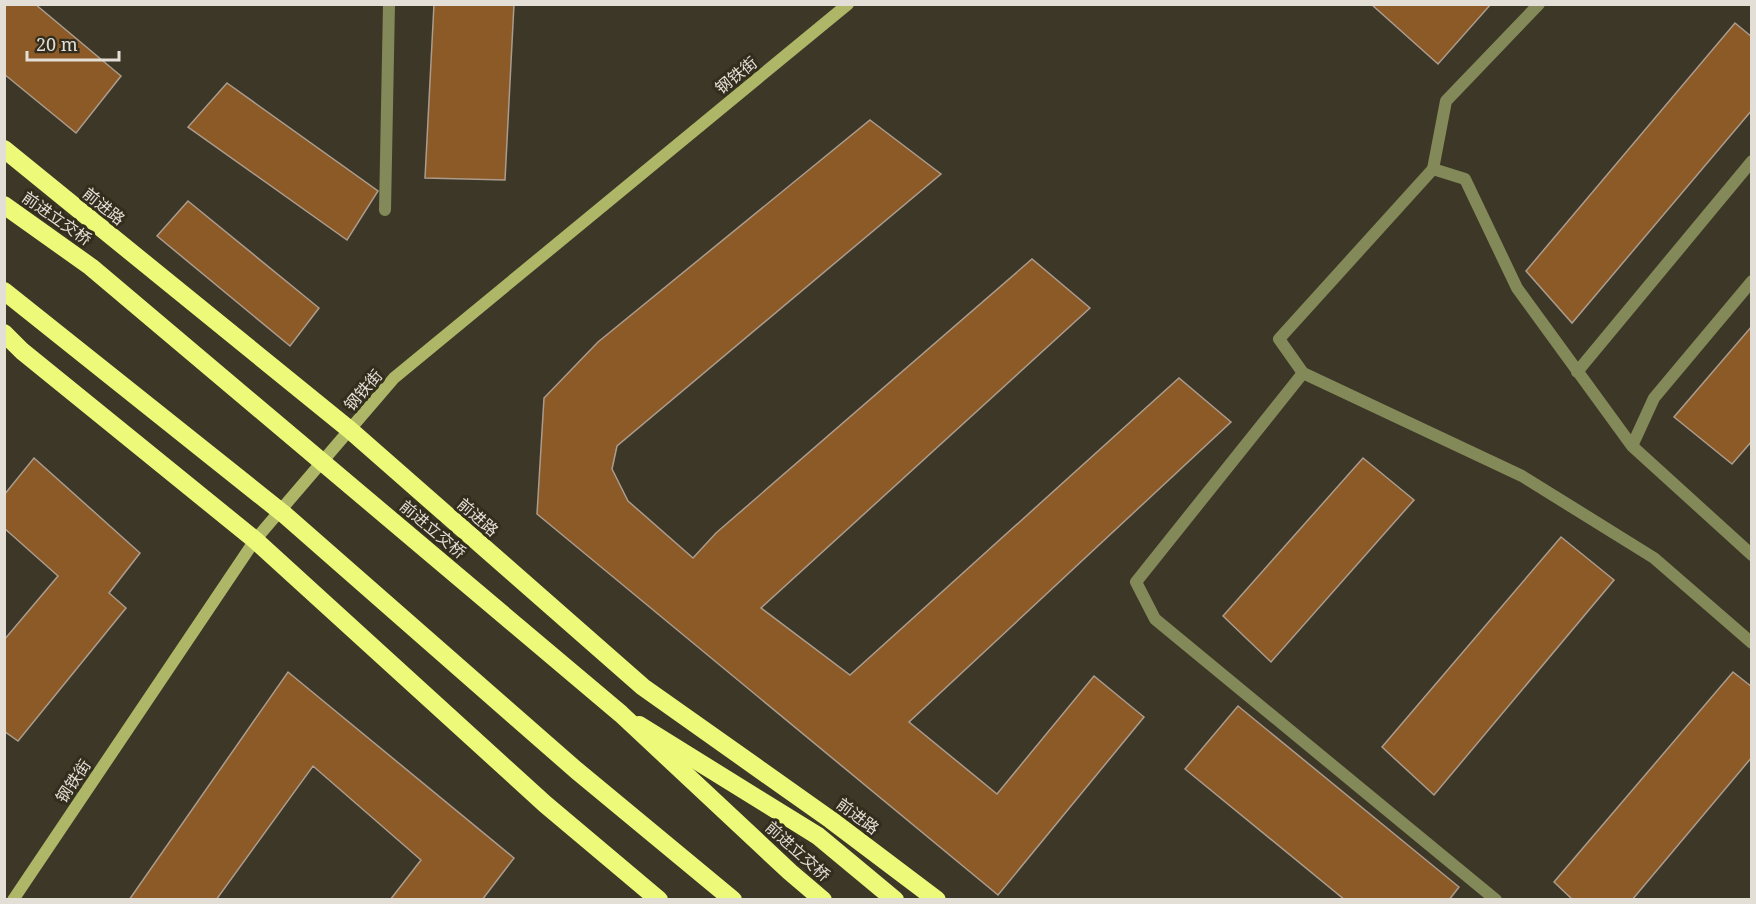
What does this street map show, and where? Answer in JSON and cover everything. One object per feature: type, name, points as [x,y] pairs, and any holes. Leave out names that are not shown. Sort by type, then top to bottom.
[{"type":"highway","name":"前进路","points":[[4,149],[350,430],[643,687],[831,820],[937,900]]},
{"type":"highway","name":"前进立交桥","points":[[4,205],[91,267],[621,714],[823,900]]},
{"type":"highway","points":[[4,291],[285,515],[576,770],[733,900]]},
{"type":"highway","points":[[4,334],[255,540],[545,804],[659,900]]},
{"type":"highway","points":[[621,714],[818,836],[895,900]]},
{"type":"street","points":[[385,210],[389,4]]},
{"type":"street","name":"钢铁街","points":[[13,900],[255,540],[394,378],[848,4]]},
{"type":"street","points":[[1539,4],[1446,101],[1433,169],[1279,339],[1303,373],[1522,476],[1654,558],[1752,643]]},
{"type":"street","points":[[1577,372],[1752,161]]},
{"type":"street","points":[[1433,169],[1465,179],[1517,288],[1632,446],[1752,555]]},
{"type":"street","points":[[1632,446],[1654,398],[1752,280]]},
{"type":"street","points":[[1303,373],[1136,582],[1155,619],[1496,900]]},
{"type":"building","points":[[4,4],[35,4],[121,76],[76,133],[4,74]]},
{"type":"building","points":[[434,4],[514,4],[505,180],[425,178]]},
{"type":"building","points":[[1371,4],[1491,4],[1438,64]]},
{"type":"building","points":[[1735,23],[1752,37],[1752,110],[1572,323],[1526,271]]},
{"type":"building","points":[[227,83],[378,191],[347,240],[188,127]]},
{"type":"building","points":[[870,120],[941,174],[617,446],[612,469],[628,501],[693,558],[716,533],[1032,259],[1090,308],[761,608],[850,675],[1179,378],[1231,422],[909,722],[997,794],[1094,676],[1144,717],[998,895],[537,514],[544,398],[598,342]]},
{"type":"building","points":[[188,201],[319,308],[290,346],[157,236]]},
{"type":"building","points":[[1752,326],[1752,441],[1732,464],[1674,417]]},
{"type":"building","points":[[34,458],[140,553],[109,593],[126,608],[18,741],[4,731],[4,640],[58,576],[4,528],[4,495]]},
{"type":"building","points":[[1363,458],[1414,500],[1271,662],[1223,616]]},
{"type":"building","points":[[1561,537],[1614,580],[1434,795],[1382,747]]},
{"type":"building","points":[[288,672],[514,858],[482,900],[390,900],[421,860],[313,766],[216,900],[129,900]]},
{"type":"building","points":[[1733,672],[1752,687],[1752,757],[1632,900],[1573,900],[1554,882]]},
{"type":"building","points":[[1238,706],[1459,887],[1449,900],[1345,900],[1185,769]]}]
